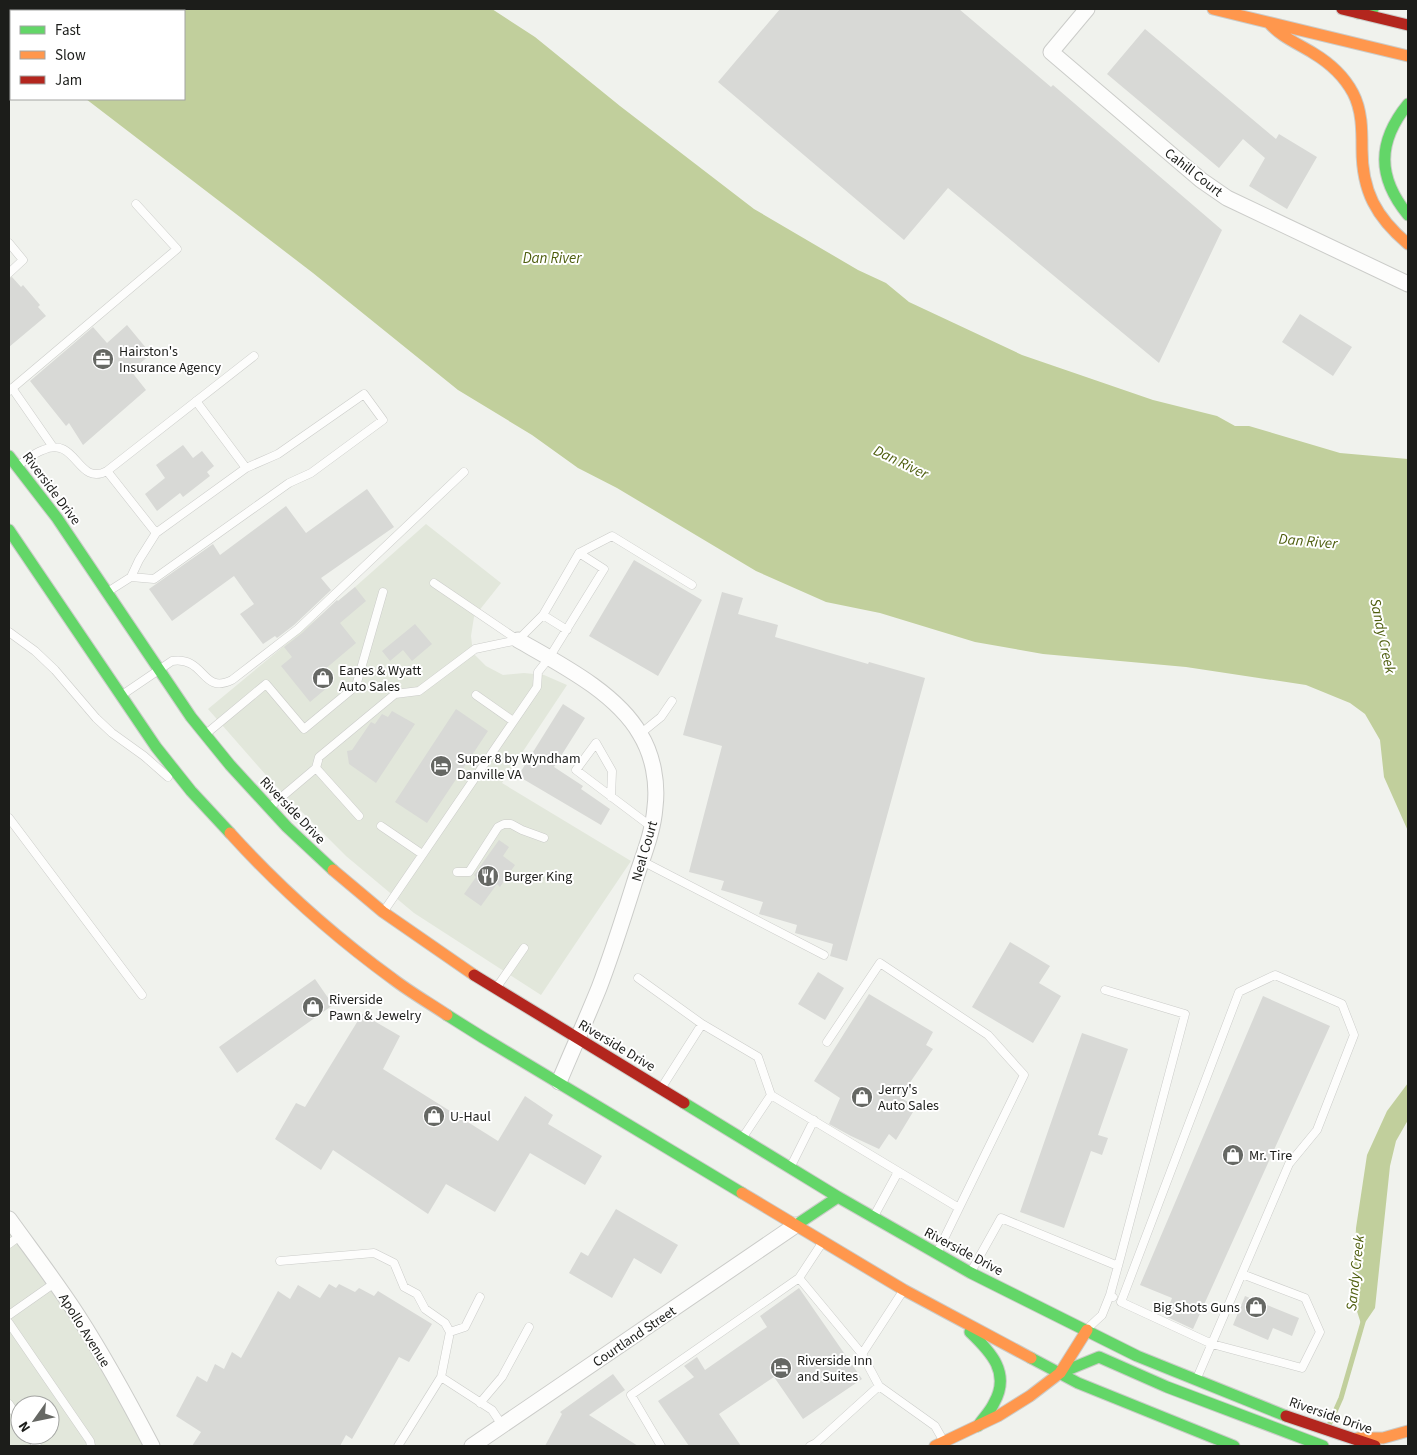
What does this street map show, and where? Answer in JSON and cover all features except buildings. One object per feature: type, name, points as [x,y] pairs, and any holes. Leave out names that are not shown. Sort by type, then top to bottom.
[{"type":"main road","points":[[1213,9],[1408,56]]},
{"type":"main road","points":[[1342,9],[1408,24]]},
{"type":"main road","points":[[1358,13],[1373,9]]},
{"type":"main road","points":[[1269,24],[1274,30],[1326,62],[1353,93],[1362,127],[1362,163],[1365,184],[1372,203],[1382,220],[1396,235],[1408,244]]},
{"type":"main road","points":[[1408,104],[1401,111],[1392,126],[1387,141],[1384,161],[1386,178],[1392,193],[1398,205],[1408,215]]},
{"type":"main road","name":"Riverside Drive","points":[[9,456],[13,469],[57,518],[192,717],[230,765],[320,859],[383,912],[496,989],[838,1197],[971,1273],[1137,1356],[1267,1409],[1375,1446]]},
{"type":"main road","points":[[9,530],[120,696],[156,747],[191,790],[250,855],[288,892],[342,940],[394,980],[482,1037],[904,1290],[1078,1383],[1234,1446]]},
{"type":"main road","points":[[796,1225],[838,1197]]},
{"type":"main road","points":[[953,1316],[987,1348],[998,1365],[1002,1381],[997,1399],[978,1426]]},
{"type":"main road","points":[[1060,1373],[1087,1330]]},
{"type":"main road","points":[[939,1444],[998,1416],[1030,1396],[1060,1373],[1099,1357],[1167,1387],[1323,1446]]},
{"type":"main road","points":[[1341,1435],[1366,1439],[1383,1438],[1408,1431]]},
{"type":"street","name":"Cahill Court","points":[[1088,9],[1051,52],[1201,180],[1221,193],[1408,284]]},
{"type":"street","name":"Neal Court","points":[[518,640],[610,698],[622,709],[640,734],[651,759],[655,782],[656,805],[652,828],[642,861],[609,962],[559,1082]]},
{"type":"street","name":"Apollo Avenue","points":[[9,1219],[15,1240],[56,1282],[79,1317],[127,1398],[152,1446]]},
{"type":"street","name":"Courtland Street","points":[[472,1446],[796,1225]]},
{"type":"lane","points":[[53,447],[11,390],[177,249],[136,204]]},
{"type":"lane","points":[[9,242],[23,260],[9,273]]},
{"type":"lane","points":[[13,469],[43,449],[53,447],[61,448],[70,453],[92,475],[100,475],[254,356]]},
{"type":"lane","points":[[107,592],[131,576],[156,532],[246,468],[278,454],[364,394],[383,420],[311,473],[288,483],[154,579],[131,576]]},
{"type":"lane","points":[[196,402],[246,468]]},
{"type":"lane","points":[[107,471],[156,532]]},
{"type":"lane","points":[[120,696],[172,660],[181,659],[194,665],[210,682],[217,684],[232,680],[298,629],[464,472]]},
{"type":"lane","points":[[270,808],[316,768],[319,757],[395,694],[419,691],[475,649],[518,640],[543,615],[579,553],[612,536],[692,585]]},
{"type":"lane","points":[[383,912],[537,686],[538,672],[567,630],[604,569],[579,553]]},
{"type":"lane","points":[[434,583],[518,640]]},
{"type":"lane","points":[[206,734],[266,684],[304,729],[356,686],[383,592]]},
{"type":"lane","points":[[543,615],[567,630]]},
{"type":"lane","points":[[9,632],[35,651],[55,670],[96,718],[112,733],[144,756],[171,779],[191,790]]},
{"type":"lane","points":[[476,695],[513,721]]},
{"type":"lane","points":[[640,734],[661,717],[672,701]]},
{"type":"lane","points":[[611,797],[612,771],[596,743],[576,770],[611,797],[652,828]]},
{"type":"lane","points":[[316,768],[359,816]]},
{"type":"lane","points":[[9,818],[142,995]]},
{"type":"lane","points":[[458,872],[469,872],[498,827],[504,824],[511,824],[544,838]]},
{"type":"lane","points":[[381,826],[422,854]]},
{"type":"lane","points":[[642,861],[824,955]]},
{"type":"lane","points":[[496,989],[524,948]]},
{"type":"lane","points":[[828,1042],[880,963],[988,1035],[1024,1075],[936,1254]]},
{"type":"lane","points":[[1121,1302],[1239,992],[1275,975],[1342,1004],[1354,1036],[1317,1130],[1288,1164],[1196,1380]]},
{"type":"lane","points":[[638,978],[702,1024],[758,1057],[771,1095],[959,1208]]},
{"type":"lane","points":[[1087,1330],[1102,1315],[1110,1295],[1185,1014],[1106,990]]},
{"type":"lane","points":[[660,1089],[702,1024]]},
{"type":"lane","points":[[742,1139],[771,1095]]},
{"type":"lane","points":[[790,1168],[814,1120]]},
{"type":"lane","points":[[874,1217],[898,1172]]},
{"type":"lane","points":[[971,1273],[1000,1218],[1118,1266]]},
{"type":"lane","points":[[661,1446],[631,1395],[799,1278],[823,1242]]},
{"type":"lane","points":[[280,1260],[374,1253],[394,1263],[404,1287],[417,1294],[425,1310],[445,1322],[450,1332],[441,1377],[398,1446]]},
{"type":"lane","points":[[1110,1295],[1121,1302],[1212,1344],[1302,1368],[1320,1332],[1305,1298],[1242,1274]]},
{"type":"lane","points":[[799,1278],[862,1354],[879,1386],[935,1426],[939,1444]]},
{"type":"lane","points":[[9,1315],[56,1282]]},
{"type":"lane","points":[[862,1354],[904,1290]]},
{"type":"lane","points":[[450,1332],[465,1327],[480,1297]]},
{"type":"lane","points":[[9,1323],[90,1441],[90,1446]]},
{"type":"lane","points":[[480,1403],[502,1377],[529,1327]]},
{"type":"lane","points":[[441,1377],[492,1410],[502,1425]]},
{"type":"lane","points":[[810,1446],[816,1443],[879,1386]]},
{"type":"shaded area","points":[[426,524],[501,583],[474,617],[471,636],[473,653],[486,666],[503,675],[524,673],[544,675],[567,685],[502,783],[631,861],[541,995],[414,913],[346,856],[272,782],[208,709],[355,587]]},
{"type":"shaded area","points":[[9,1219],[152,1446],[9,1446]]},
{"type":"water","name":"Dan River","points":[[9,9],[492,9],[535,37],[620,106],[754,209],[858,270],[886,283],[909,302],[1022,355],[1153,400],[1217,416],[1235,426],[1249,426],[1340,453],[1408,459],[1408,831],[1384,777],[1380,740],[1365,714],[1350,703],[1306,685],[1186,667],[1043,654],[975,642],[880,613],[826,602],[756,571],[617,488],[578,468],[532,435],[458,390],[313,273],[87,100],[185,100],[185,10],[10,10],[9,42]]},
{"type":"water","points":[[1408,1083],[1408,1120],[1396,1141],[1390,1166],[1375,1308],[1362,1327],[1355,1305],[1354,1267],[1356,1228],[1367,1155],[1387,1111]]},
{"type":"waterway","name":"Sandy Creek","points":[[1329,1425],[1341,1398],[1363,1322]]},
{"type":"traffic: fast","points":[[1358,13],[1373,9]]},
{"type":"traffic: fast","points":[[1408,104],[1391,132],[1386,146],[1385,160],[1386,173],[1391,187],[1408,215]]},
{"type":"traffic: fast","points":[[9,456],[57,518],[191,717],[230,765],[287,827],[333,870]]},
{"type":"traffic: fast","points":[[9,530],[156,747],[191,791],[230,833]]},
{"type":"traffic: fast","points":[[447,1015],[742,1193]]},
{"type":"traffic: fast","points":[[684,1103],[838,1197],[971,1273],[1137,1356],[1286,1416]]},
{"type":"traffic: fast","points":[[796,1225],[838,1197]]},
{"type":"traffic: fast","points":[[970,1332],[991,1355],[996,1364],[1000,1382],[999,1392],[978,1426]]},
{"type":"traffic: fast","points":[[1060,1373],[1099,1357],[1167,1387],[1323,1446]]},
{"type":"traffic: fast","points":[[1031,1358],[1078,1383],[1234,1446]]},
{"type":"traffic: slow","points":[[1213,9],[1408,56]]},
{"type":"traffic: slow","points":[[1269,23],[1284,36],[1313,53],[1335,70],[1353,93],[1360,113],[1363,164],[1368,190],[1379,213],[1387,224],[1408,244]]},
{"type":"traffic: slow","points":[[230,833],[268,873],[328,928],[399,984],[447,1015]]},
{"type":"traffic: slow","points":[[333,870],[383,912],[474,975]]},
{"type":"traffic: slow","points":[[742,1193],[904,1290],[1031,1358]]},
{"type":"traffic: slow","points":[[935,1446],[998,1416],[1030,1396],[1060,1373],[1087,1330]]},
{"type":"traffic: slow","points":[[1358,1438],[1383,1438],[1408,1431]]},
{"type":"traffic: jam","points":[[1342,9],[1408,25]]},
{"type":"traffic: jam","points":[[474,975],[684,1103]]},
{"type":"traffic: jam","points":[[1286,1416],[1375,1446]]},
{"type":"place","name":"Hairston's Insurance Agency","points":[[103,359]]},
{"type":"place","name":"Eanes & Wyatt Auto Sales","points":[[323,678]]},
{"type":"place","name":"Super 8 by Wyndham Danville VA","points":[[441,766]]},
{"type":"place","name":"Burger King","points":[[488,876]]},
{"type":"place","name":"Riverside Pawn & Jewelry","points":[[313,1007]]},
{"type":"place","name":"Jerry's Auto Sales","points":[[862,1097]]},
{"type":"place","name":"U-Haul","points":[[434,1116]]},
{"type":"place","name":"Mr. Tire","points":[[1233,1155]]},
{"type":"place","name":"Big Shots Guns","points":[[1256,1307]]},
{"type":"place","name":"Riverside Inn and Suites","points":[[781,1368]]}]
